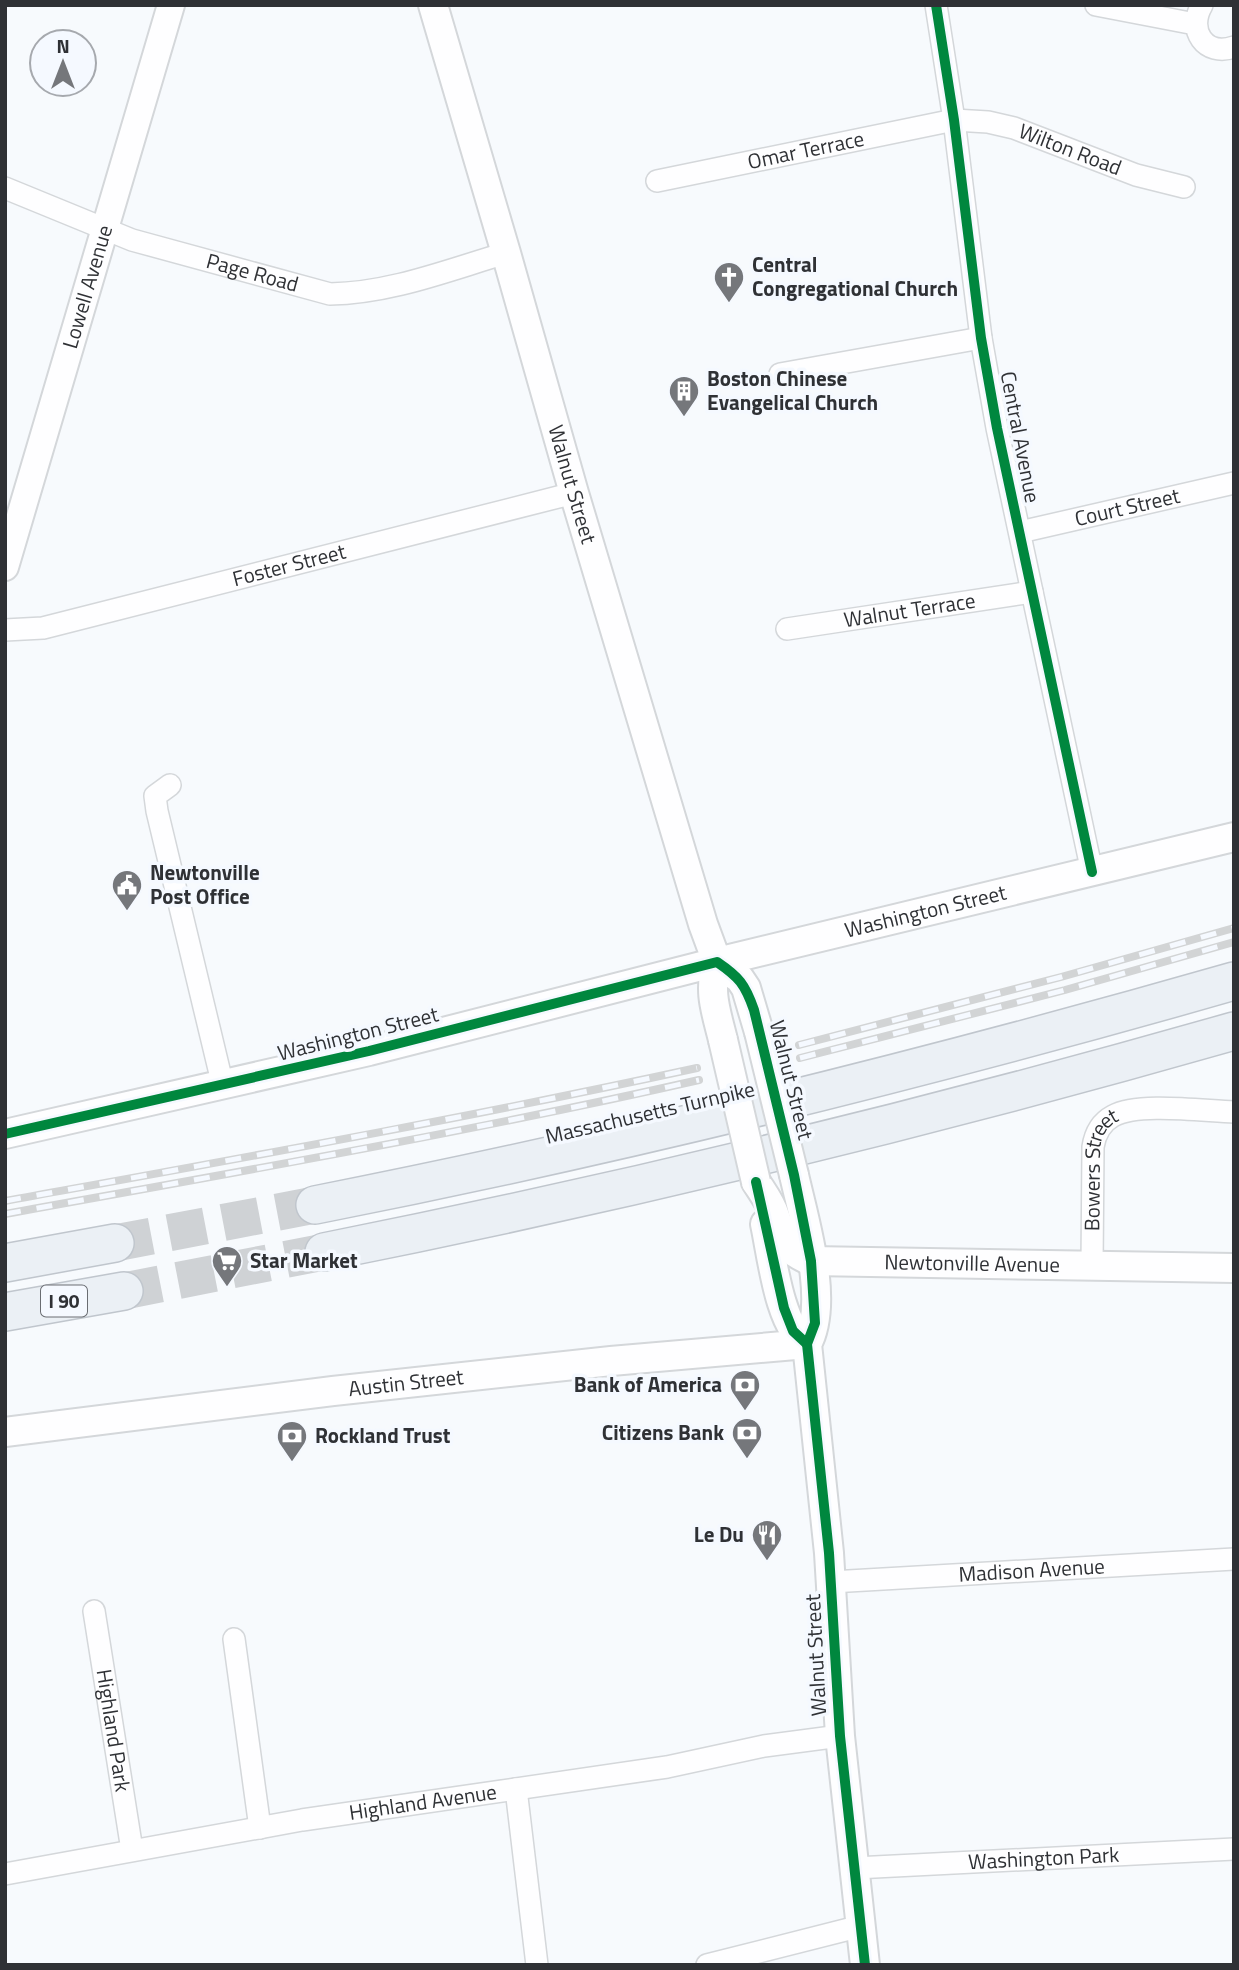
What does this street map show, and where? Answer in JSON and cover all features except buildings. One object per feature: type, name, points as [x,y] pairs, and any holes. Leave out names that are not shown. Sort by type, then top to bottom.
[{"type":"highway","name":"Massachusetts Turnpike","points":[[315,1205],[560,1154],[861,1083],[1234,981]]},
{"type":"highway","points":[[324,1252],[550,1206],[724,1166],[943,1111],[1234,1031]]},
{"type":"highway","name":"I 90","points":[[5,1263],[115,1243]]},
{"type":"highway","name":"I 90","points":[[5,1312],[124,1291]]},
{"type":"main road","name":"Walnut Street","points":[[433,5],[574,493],[703,924],[717,962],[740,979],[746,988],[794,1175],[811,1261],[815,1322],[807,1344],[831,1581],[840,1736],[865,1965]]},
{"type":"main road","name":"Washington Street","points":[[5,1134],[408,1042],[717,962],[1234,836]]},
{"type":"main road","name":"Walnut Street","points":[[717,962],[712,979],[712,992],[784,1308],[793,1331],[807,1344]]},
{"type":"main road","points":[[756,1182],[769,1202],[783,1241],[792,1252],[811,1261]]},
{"type":"main road","name":"Newtonville Avenue","points":[[811,1261],[1234,1268]]},
{"type":"main road","name":"Austin Street","points":[[5,1432],[611,1360],[807,1344]]},
{"type":"street","name":"Lowell Avenue","points":[[5,568],[171,5]]},
{"type":"street","name":"Central Avenue","points":[[936,5],[954,120],[981,338],[1092,872]]},
{"type":"street","points":[[1096,5],[1198,15],[1201,40],[1219,49],[1234,47]]},
{"type":"street","name":"Omar Terrace","points":[[657,181],[954,120]]},
{"type":"street","name":"Wilton Road","points":[[954,120],[988,122],[1014,128],[1136,175],[1184,187]]},
{"type":"street","name":"Page Road","points":[[5,188],[159,248],[330,294],[384,289],[506,253]]},
{"type":"street","points":[[780,374],[981,338]]},
{"type":"street","name":"Court Street","points":[[1020,532],[1234,483]]},
{"type":"street","name":"Foster Street","points":[[5,630],[43,628],[574,493]]},
{"type":"street","name":"Walnut Terrace","points":[[787,629],[1032,592]]},
{"type":"street","points":[[170,785],[155,796],[157,811],[223,1086]]},
{"type":"street","name":"Bowers Street","points":[[1092,1266],[1093,1147],[1095,1134],[1102,1124],[1119,1113],[1146,1108],[1234,1112]]},
{"type":"street","name":"Madison Avenue","points":[[831,1581],[1234,1559]]},
{"type":"street","name":"Highland Park","points":[[94,1611],[132,1850]]},
{"type":"street","points":[[234,1639],[260,1828]]},
{"type":"street","name":"Highland Avenue","points":[[5,1874],[260,1828],[667,1768],[776,1744],[840,1736]]},
{"type":"street","points":[[516,1789],[537,1965]]},
{"type":"street","name":"Washington Park","points":[[855,1868],[1234,1849]]},
{"type":"street","points":[[707,1965],[861,1926]]},
{"type":"tunnel","points":[[115,1243],[315,1205]]},
{"type":"tunnel","points":[[124,1291],[324,1252]]},
{"type":"railway","points":[[799,1045],[1061,977],[1234,928]]},
{"type":"railway","points":[[800,1058],[1065,990],[1234,942]]},
{"type":"railway","points":[[5,1201],[438,1121],[697,1068]]},
{"type":"railway","points":[[5,1214],[440,1134],[699,1080]]},
{"type":"cycle path","points":[[936,5],[954,120],[981,338],[997,428],[1092,872]]},
{"type":"cycle path","points":[[5,1134],[369,1051],[717,962],[736,977],[748,994],[754,1010],[794,1175],[811,1261],[815,1323],[807,1344],[829,1553],[840,1736],[865,1965]]},
{"type":"cycle path","points":[[756,1182],[784,1308],[793,1331],[807,1344]]},
{"type":"place","name":"Central Congregational Church","points":[[729,304]]},
{"type":"place","name":"Boston Chinese Evangelical Church","points":[[684,418]]},
{"type":"place","name":"Newtonville Post Office","points":[[127,912]]},
{"type":"place","name":"Star Market","points":[[227,1288]]},
{"type":"place","name":"Bank of America","points":[[745,1412]]},
{"type":"place","name":"Citizens Bank","points":[[747,1460]]},
{"type":"place","name":"Rockland Trust","points":[[292,1463]]},
{"type":"place","name":"Le Du","points":[[767,1562]]}]
